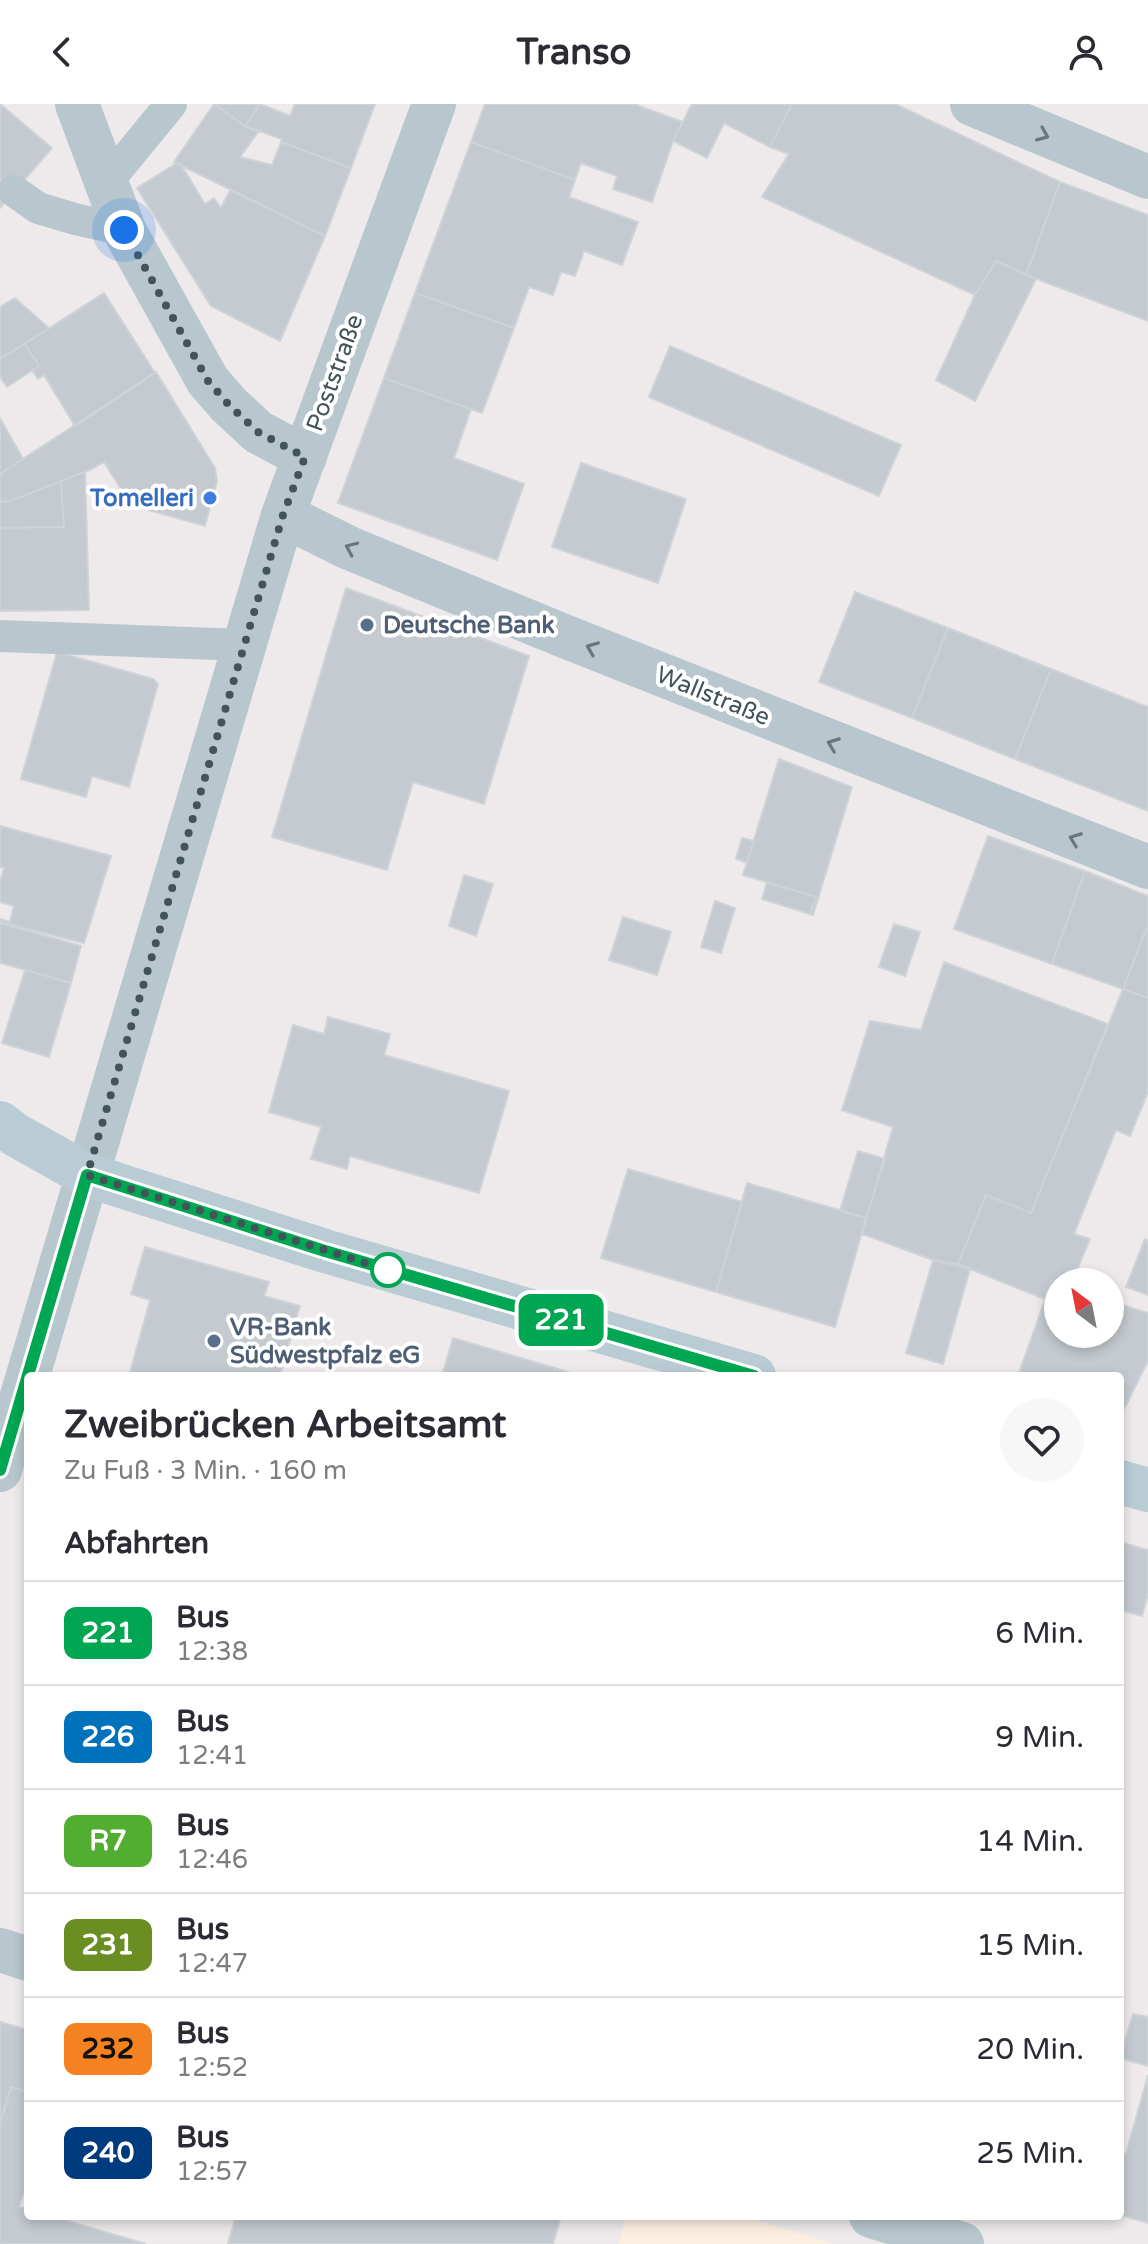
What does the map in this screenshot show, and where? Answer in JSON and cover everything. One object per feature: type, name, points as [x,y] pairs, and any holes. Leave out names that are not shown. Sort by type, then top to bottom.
[{"type":"street","points":[[77,104],[124,230],[208,381],[258,432],[305,457]]},
{"type":"street","name":"Poststraße","points":[[29,1372],[283,515],[434,104]]},
{"type":"street","points":[[972,104],[1148,177]]},
{"type":"street","name":"Wallstraße","points":[[283,515],[349,548],[564,636],[1148,867]]},
{"type":"street","points":[[0,1123],[87,1175],[340,1256],[740,1372]]},
{"type":"street","name":"Poststraße","points":[[0,1470],[24,1389]]},
{"type":"street","points":[[1124,1483],[1148,1490]]},
{"type":"street","points":[[0,1950],[24,1958]]},
{"type":"street","points":[[884,2220],[962,2244]]},
{"type":"lane","points":[[107,182],[171,104]]},
{"type":"lane","points":[[14,191],[38,208],[124,230]]},
{"type":"lane","points":[[0,636],[244,645]]},
{"type":"shaded area","points":[[625,2220],[754,2220],[834,2244],[619,2244]]},
{"type":"building","points":[[0,104],[52,148],[0,208]]},
{"type":"building","points":[[214,104],[258,132],[240,157],[272,165],[281,142],[351,168],[325,236],[174,162]]},
{"type":"building","points":[[214,104],[260,104],[245,126]]},
{"type":"building","points":[[260,104],[290,116],[295,104],[375,104],[351,168],[245,126]]},
{"type":"building","points":[[485,104],[634,104],[683,122],[673,141],[652,202],[613,189],[617,176],[581,163],[575,180],[471,142]]},
{"type":"building","points":[[692,104],[792,104],[770,147],[724,123],[707,158],[673,141]]},
{"type":"building","points":[[792,104],[895,104],[1060,182],[1026,275],[996,261],[975,295],[762,197],[789,154],[770,147]]},
{"type":"building","points":[[471,142],[575,180],[569,197],[638,222],[622,265],[584,251],[575,276],[561,272],[553,295],[529,287],[514,328],[415,293]]},
{"type":"building","points":[[177,163],[205,204],[214,198],[221,208],[230,190],[325,236],[280,341],[211,306],[137,188]]},
{"type":"building","points":[[1060,182],[1148,215],[1148,321],[1026,275]]},
{"type":"building","points":[[996,261],[1036,279],[975,401],[936,380],[975,295]]},
{"type":"building","points":[[104,293],[155,373],[75,426],[44,375],[38,379],[32,370],[39,366],[25,344]]},
{"type":"building","points":[[415,293],[514,328],[482,413],[384,378]]},
{"type":"building","points":[[15,298],[49,328],[0,359],[0,307]]},
{"type":"building","points":[[25,344],[39,366],[7,387],[0,377],[0,359]]},
{"type":"building","points":[[670,346],[901,445],[879,496],[649,397]]},
{"type":"building","points":[[156,372],[215,468],[217,481],[205,526],[131,505],[104,462],[8,502],[0,501],[0,474]]},
{"type":"building","points":[[384,378],[471,409],[454,458],[524,484],[497,560],[338,503]]},
{"type":"building","points":[[0,418],[23,459],[0,474]]},
{"type":"building","points":[[581,463],[686,499],[658,583],[552,547]]},
{"type":"building","points":[[85,472],[89,610],[0,611],[0,528],[64,527],[61,481]]},
{"type":"building","points":[[61,481],[64,527],[0,528],[0,501],[8,502]]},
{"type":"building","points":[[346,588],[529,656],[484,804],[413,782],[387,870],[272,837]]},
{"type":"building","points":[[855,592],[948,628],[912,718],[819,682]]},
{"type":"building","points":[[948,628],[1051,669],[1015,759],[912,718]]},
{"type":"building","points":[[57,652],[153,679],[158,684],[129,787],[92,776],[86,797],[21,779]]},
{"type":"building","points":[[1051,669],[1148,707],[1148,811],[1015,759]]},
{"type":"building","points":[[779,759],[852,787],[813,915],[810,914],[816,897],[743,875]]},
{"type":"building","points":[[0,826],[111,856],[84,943],[0,922],[0,919],[10,922],[14,906],[0,902],[4,868],[0,867]]},
{"type":"building","points":[[988,836],[1085,871],[1052,964],[954,929]]},
{"type":"building","points":[[742,838],[754,841],[747,863],[736,859]]},
{"type":"building","points":[[1085,871],[1148,896],[1148,924],[1123,989],[1052,964]]},
{"type":"building","points":[[464,875],[493,884],[476,936],[449,926]]},
{"type":"building","points":[[767,883],[816,897],[810,914],[762,899]]},
{"type":"building","points":[[715,901],[735,908],[721,953],[701,947]]},
{"type":"building","points":[[623,917],[671,932],[657,975],[609,960]]},
{"type":"building","points":[[0,923],[81,946],[71,983],[0,963]]},
{"type":"building","points":[[894,924],[920,932],[905,976],[879,967]]},
{"type":"building","points":[[1148,924],[1148,998],[1123,989]]},
{"type":"building","points":[[944,962],[1108,1024],[1031,1213],[986,1195],[958,1264],[933,1260],[862,1234],[893,1127],[842,1110],[870,1021],[921,1030]]},
{"type":"building","points":[[25,970],[71,983],[49,1057],[2,1043]]},
{"type":"building","points":[[1123,989],[1148,998],[1148,1092],[1130,1136],[1116,1130],[1074,1234],[1090,1239],[1078,1268],[1044,1268],[1044,1299],[958,1264],[986,1195],[1031,1213]]},
{"type":"building","points":[[328,1017],[390,1034],[384,1055],[509,1091],[479,1193],[350,1156],[347,1169],[311,1159],[321,1127],[269,1112],[293,1025],[324,1034]]},
{"type":"building","points":[[858,1151],[885,1159],[866,1218],[840,1211]]},
{"type":"building","points":[[628,1169],[742,1202],[716,1292],[601,1258]]},
{"type":"building","points":[[747,1183],[866,1218],[835,1327],[716,1292]]},
{"type":"building","points":[[1145,1239],[1148,1241],[1148,1295],[1126,1287]]},
{"type":"building","name":"VR-Bank Südwestpfalz eG","points":[[145,1247],[269,1282],[264,1296],[300,1306],[281,1372],[130,1372],[150,1300],[131,1294]]},
{"type":"building","points":[[933,1260],[970,1269],[943,1364],[906,1353]]},
{"type":"building","points":[[1044,1303],[1044,1348],[1124,1348],[1124,1305],[1148,1313],[1148,1361],[1124,1409],[1124,1372],[1019,1372]]},
{"type":"building","points":[[453,1338],[555,1368],[554,1372],[443,1372]]},
{"type":"building","points":[[1124,1543],[1148,1550],[1148,1594],[1142,1616],[1124,1611]]},
{"type":"building","points":[[1133,2014],[1148,2017],[1148,2066],[1124,2059],[1124,2044]]},
{"type":"building","points":[[0,2022],[24,2029],[24,2091],[11,2087],[0,2124]]},
{"type":"building","points":[[1148,2075],[1148,2223],[1124,2216],[1126,2154]]},
{"type":"building","points":[[11,2087],[24,2091],[24,2191],[19,2207],[24,2208],[24,2220],[65,2220],[146,2244],[0,2244],[0,2124]]},
{"type":"building","points":[[235,2220],[560,2220],[553,2244],[228,2244]]},
{"type":"bus line","name":"221","points":[[29,1372],[87,1175],[325,1251],[740,1372]]},
{"type":"bus line","name":"221","points":[[0,1470],[24,1389]]},
{"type":"place","name":"Tomelleri","points":[[210,498]]},
{"type":"place","name":"Deutsche Bank","points":[[367,625]]},
{"type":"place","name":"VR-Bank Südwestpfalz eG","points":[[214,1341]]},
{"type":"route","points":[[124,230],[208,381],[258,432],[305,457],[283,515],[87,1175],[388,1270]]}]
